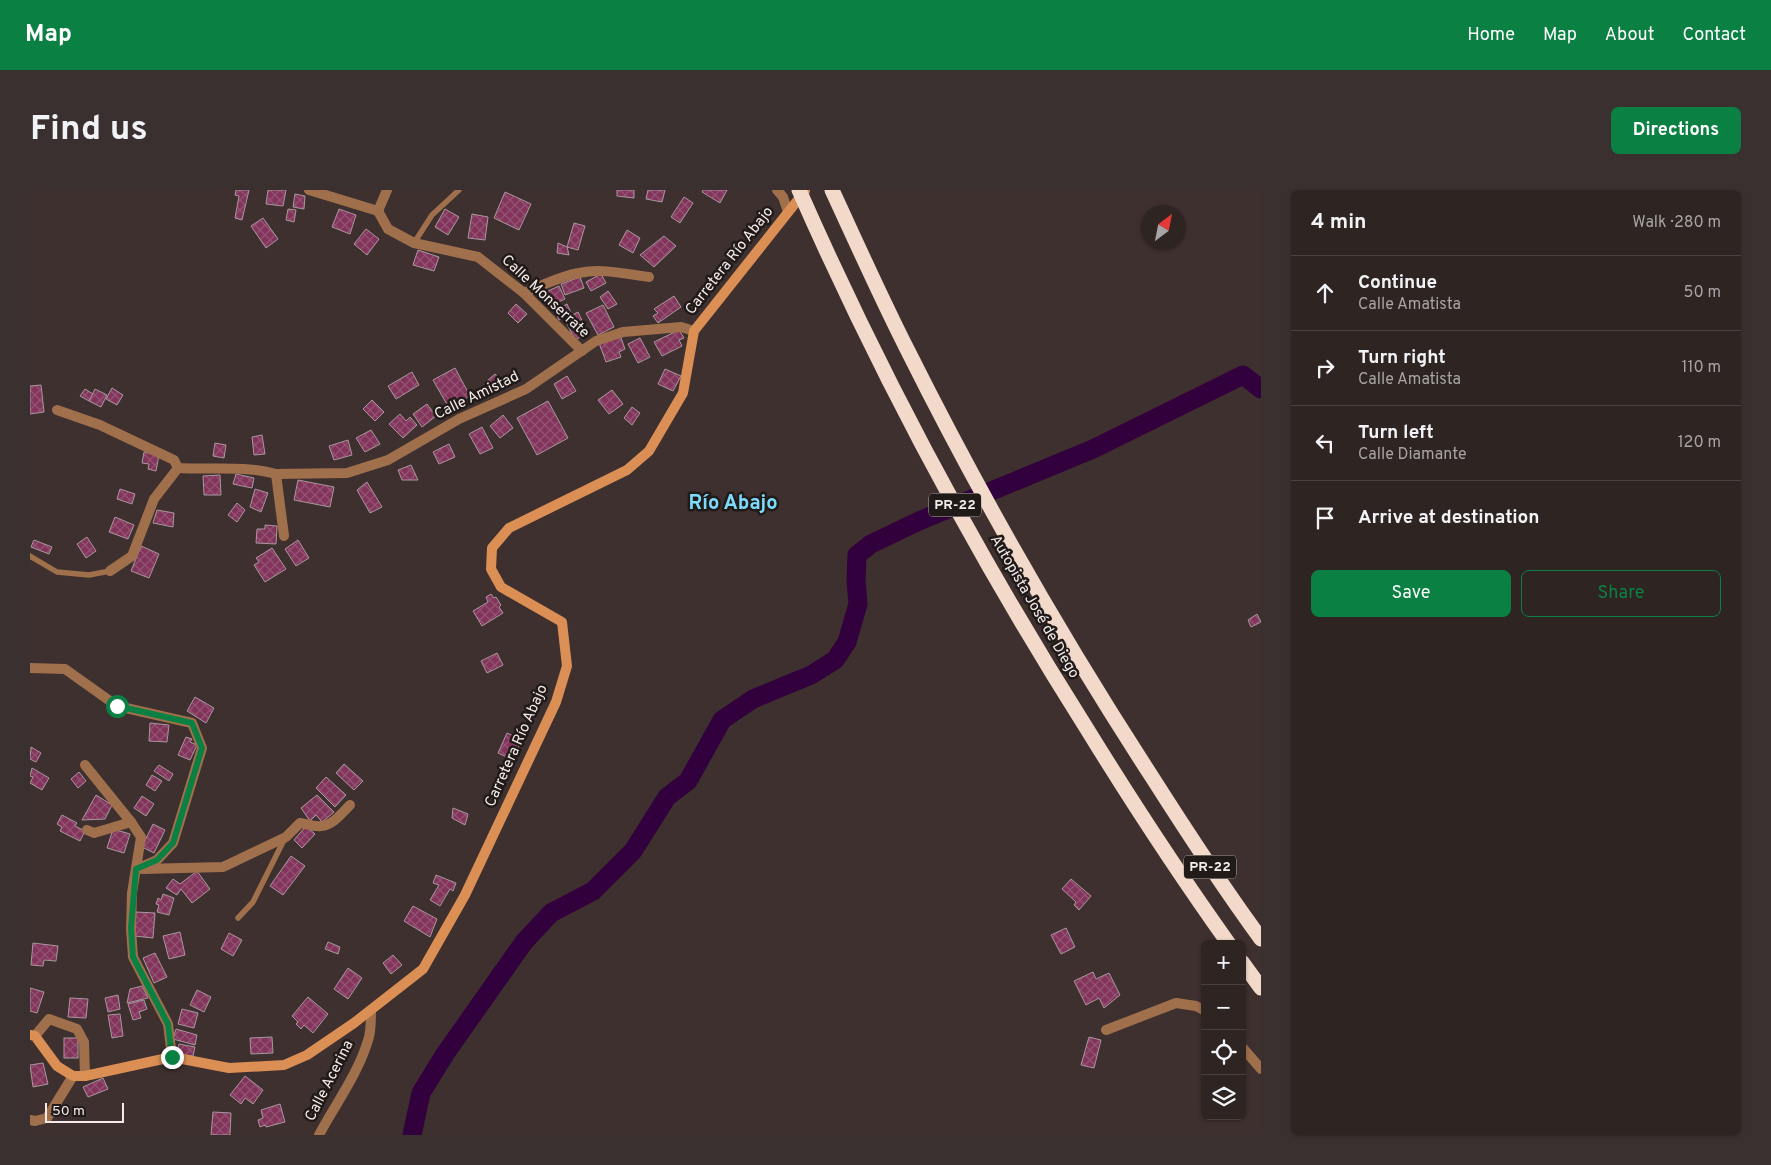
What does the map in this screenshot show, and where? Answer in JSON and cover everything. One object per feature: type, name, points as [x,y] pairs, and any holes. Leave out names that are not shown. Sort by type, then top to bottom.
[{"type":"highway","name":"Autopista José de Diego","points":[[799,190],[824,248],[868,339],[946,488],[1050,670],[1135,806],[1226,940]]},
{"type":"highway","name":"Autopista José de Diego","points":[[832,190],[908,352],[984,495],[1089,678],[1162,794],[1261,939]]},
{"type":"highway","points":[[1246,967],[1261,988]]},
{"type":"street","points":[[308,190],[378,211],[386,190]]},
{"type":"street","points":[[778,190],[783,197],[788,212]]},
{"type":"street","name":"Carretera Río Abajo","points":[[73,1076],[85,1076],[172,1057],[229,1068],[284,1065],[308,1056],[423,969],[465,895],[556,702],[567,666],[562,622],[501,587],[491,569],[492,548],[509,528],[627,470],[649,451],[684,393],[694,331],[805,190]]},
{"type":"street","name":"Calle Monserrate","points":[[378,211],[388,229],[414,243],[478,257],[524,293],[582,351]]},
{"type":"street","points":[[524,293],[579,272],[601,271],[649,277]]},
{"type":"street","name":"Calle Amistad","points":[[178,468],[200,470],[226,468],[271,473],[347,473],[388,460],[459,419],[526,389],[596,342],[623,332],[681,327],[694,331]]},
{"type":"street","points":[[57,410],[100,425],[174,460],[178,468],[154,499],[132,556],[110,572]]},
{"type":"street","points":[[271,473],[284,536]]},
{"type":"street","points":[[30,668],[65,669],[117,706],[192,723],[202,748],[173,843],[157,860],[136,869]]},
{"type":"street","points":[[85,765],[141,837],[131,928],[133,957],[168,1024],[172,1057]]},
{"type":"street","points":[[136,869],[223,867],[286,837],[300,823],[320,826],[329,824],[350,805]]},
{"type":"street","points":[[88,830],[94,833],[131,822]]},
{"type":"street","points":[[1106,1030],[1176,1004],[1196,1006],[1201,1009]]},
{"type":"street","name":"Calle Acerina","points":[[319,1135],[351,1080],[363,1054],[369,1036],[371,1010]]},
{"type":"street","points":[[30,1120],[35,1122],[47,1118],[73,1076],[57,1066],[33,1036],[49,1019],[78,1029],[84,1042],[85,1076]]},
{"type":"street","points":[[1246,1052],[1261,1069]]},
{"type":"lane","points":[[414,243],[432,215],[459,190]]},
{"type":"lane","points":[[30,556],[57,572],[89,575],[110,572]]},
{"type":"lane","points":[[238,918],[252,902],[286,837]]},
{"type":"building","points":[[236,190],[249,190],[242,220],[235,218],[239,196],[235,195]]},
{"type":"building","points":[[268,190],[286,190],[283,206],[266,204]]},
{"type":"building","points":[[617,190],[634,190],[634,198],[617,196]]},
{"type":"building","points":[[648,190],[665,190],[662,202],[646,199]]},
{"type":"building","points":[[703,190],[727,190],[720,203],[702,192]]},
{"type":"building","points":[[505,192],[531,204],[519,230],[494,218]]},
{"type":"building","points":[[295,194],[305,196],[304,209],[293,207]]},
{"type":"building","points":[[684,197],[693,203],[680,223],[671,217]]},
{"type":"building","points":[[288,209],[296,210],[294,222],[286,220]]},
{"type":"building","points":[[339,209],[356,215],[350,234],[332,227]]},
{"type":"building","points":[[445,209],[459,217],[448,235],[435,227]]},
{"type":"building","points":[[472,214],[488,217],[485,240],[468,238]]},
{"type":"building","points":[[263,218],[278,239],[266,248],[251,226]]},
{"type":"building","points":[[574,223],[585,226],[578,250],[567,247]]},
{"type":"building","points":[[366,229],[379,239],[367,255],[354,244]]},
{"type":"building","points":[[627,230],[640,238],[633,253],[619,245]]},
{"type":"building","points":[[664,236],[676,246],[654,267],[640,255]]},
{"type":"building","points":[[558,243],[567,247],[569,255],[557,253]]},
{"type":"building","points":[[418,250],[439,257],[434,271],[413,265]]},
{"type":"building","points":[[601,274],[606,283],[591,291],[586,282]]},
{"type":"building","points":[[580,277],[584,288],[565,295],[561,284]]},
{"type":"building","points":[[559,286],[565,299],[554,304],[548,291]]},
{"type":"building","points":[[608,291],[617,304],[608,309],[600,297]]},
{"type":"building","points":[[674,296],[681,307],[658,323],[653,316],[658,313],[654,309]]},
{"type":"building","points":[[516,304],[527,314],[518,323],[508,313]]},
{"type":"building","points":[[567,304],[572,315],[578,312],[588,333],[575,340],[564,318],[559,320],[555,310]]},
{"type":"building","points":[[603,305],[614,327],[598,335],[586,313]]},
{"type":"building","points":[[679,330],[684,338],[679,340],[682,346],[662,356],[654,342]]},
{"type":"building","points":[[620,335],[625,349],[619,352],[621,357],[606,362],[599,343]]},
{"type":"building","points":[[640,338],[650,357],[638,363],[628,344]]},
{"type":"building","points":[[455,368],[470,396],[449,408],[433,380]]},
{"type":"building","points":[[665,369],[681,376],[673,391],[658,384]]},
{"type":"building","points":[[412,372],[419,385],[396,399],[388,386]]},
{"type":"building","points":[[495,374],[506,384],[496,392],[487,381]]},
{"type":"building","points":[[567,376],[576,391],[562,399],[554,384]]},
{"type":"building","points":[[41,385],[44,412],[30,414],[30,386]]},
{"type":"building","points":[[112,388],[123,395],[117,405],[106,399]]},
{"type":"building","points":[[85,389],[93,394],[89,401],[80,396]]},
{"type":"building","points":[[95,389],[107,395],[101,407],[89,401]]},
{"type":"building","points":[[612,390],[623,404],[609,414],[598,400]]},
{"type":"building","points":[[372,400],[384,412],[375,421],[363,409]]},
{"type":"building","points":[[548,401],[568,438],[537,455],[517,418]]},
{"type":"building","points":[[427,404],[436,416],[422,427],[413,414]]},
{"type":"building","points":[[632,407],[640,413],[632,425],[624,418]]},
{"type":"building","points":[[400,414],[406,421],[410,417],[417,425],[403,438],[389,424]]},
{"type":"building","points":[[503,415],[513,428],[500,438],[490,426]]},
{"type":"building","points":[[482,427],[493,448],[480,454],[469,434]]},
{"type":"building","points":[[371,430],[380,444],[365,452],[356,438]]},
{"type":"building","points":[[262,435],[265,454],[254,455],[252,437]]},
{"type":"building","points":[[348,440],[352,455],[334,460],[329,446]]},
{"type":"building","points":[[215,443],[226,445],[224,458],[213,456]]},
{"type":"building","points":[[449,444],[455,457],[439,464],[433,452]]},
{"type":"building","points":[[144,452],[159,455],[156,471],[148,469],[149,464],[142,463]]},
{"type":"building","points":[[411,465],[418,480],[402,480],[398,470]]},
{"type":"building","points":[[236,474],[254,478],[252,488],[233,484]]},
{"type":"building","points":[[220,475],[221,495],[204,495],[203,476]]},
{"type":"building","points":[[298,480],[334,487],[330,507],[294,500]]},
{"type":"building","points":[[367,482],[382,507],[370,513],[357,490]]},
{"type":"building","points":[[120,489],[135,494],[132,504],[117,499]]},
{"type":"building","points":[[255,489],[268,493],[261,512],[250,507]]},
{"type":"building","points":[[237,503],[245,510],[237,522],[228,515]]},
{"type":"building","points":[[157,510],[174,513],[173,527],[153,523]]},
{"type":"building","points":[[115,517],[134,525],[128,539],[109,532]]},
{"type":"building","points":[[265,525],[277,526],[276,544],[256,543],[257,529],[265,529]]},
{"type":"building","points":[[87,537],[96,551],[86,558],[77,544]]},
{"type":"building","points":[[34,540],[52,547],[49,554],[31,547]]},
{"type":"building","points":[[298,540],[309,558],[296,566],[285,549]]},
{"type":"building","points":[[141,546],[159,554],[149,578],[131,571]]},
{"type":"building","points":[[272,548],[286,569],[265,582],[254,565],[259,562],[256,558]]},
{"type":"building","points":[[491,594],[494,598],[496,597],[503,613],[482,626],[473,611],[488,602],[486,597]]},
{"type":"building","points":[[1257,614],[1261,622],[1251,627],[1248,620]]},
{"type":"building","points":[[497,653],[503,665],[487,673],[481,661]]},
{"type":"building","points":[[195,697],[214,708],[206,723],[187,711]]},
{"type":"building","points":[[150,723],[169,725],[167,742],[149,741]]},
{"type":"building","points":[[507,733],[522,740],[513,760],[498,753]]},
{"type":"building","points":[[186,737],[192,739],[190,742],[197,745],[190,760],[178,755]]},
{"type":"building","points":[[31,747],[41,753],[36,762],[30,759]]},
{"type":"building","points":[[344,764],[363,781],[354,790],[336,773]]},
{"type":"building","points":[[159,765],[173,774],[169,781],[154,771]]},
{"type":"building","points":[[32,768],[49,778],[42,790],[30,783],[33,777],[30,776]]},
{"type":"building","points":[[79,772],[86,781],[78,788],[71,779]]},
{"type":"building","points":[[152,775],[162,781],[155,791],[146,785]]},
{"type":"building","points":[[326,777],[346,795],[335,807],[316,788]]},
{"type":"building","points":[[96,795],[112,805],[105,819],[82,820]]},
{"type":"building","points":[[317,795],[334,812],[322,822],[316,815],[310,821],[301,808]]},
{"type":"building","points":[[142,796],[154,804],[146,816],[134,808]]},
{"type":"building","points":[[453,808],[468,814],[465,825],[452,818]]},
{"type":"building","points":[[62,815],[77,823],[75,826],[85,831],[80,841],[60,831],[62,827],[57,824]]},
{"type":"building","points":[[153,824],[165,830],[154,853],[142,847]]},
{"type":"building","points":[[306,826],[315,834],[302,848],[294,840]]},
{"type":"building","points":[[113,829],[130,834],[124,853],[107,848]]},
{"type":"building","points":[[291,856],[305,866],[283,895],[270,886]]},
{"type":"building","points":[[197,871],[210,889],[192,903],[181,889],[177,895],[166,888],[173,879],[180,884]]},
{"type":"building","points":[[436,875],[456,883],[453,891],[450,889],[440,906],[430,900],[439,885],[433,883]]},
{"type":"building","points":[[1071,879],[1091,896],[1079,910],[1074,905],[1076,902],[1062,889]]},
{"type":"building","points":[[163,894],[174,898],[169,915],[157,912],[159,905],[156,904],[158,898],[161,900]]},
{"type":"building","points":[[413,906],[437,919],[430,937],[404,921]]},
{"type":"building","points":[[136,912],[155,913],[153,938],[134,936]]},
{"type":"building","points":[[1066,928],[1075,947],[1061,954],[1051,935]]},
{"type":"building","points":[[180,932],[185,955],[169,959],[163,936]]},
{"type":"building","points":[[229,933],[242,940],[233,956],[221,949]]},
{"type":"building","points":[[328,942],[340,947],[338,954],[325,949]]},
{"type":"building","points":[[33,943],[58,946],[56,961],[44,960],[43,966],[31,965]]},
{"type":"building","points":[[155,953],[167,977],[154,983],[143,958]]},
{"type":"building","points":[[393,955],[402,965],[391,974],[383,963]]},
{"type":"building","points":[[348,968],[362,978],[348,999],[334,989]]},
{"type":"building","points":[[1093,972],[1096,979],[1109,973],[1120,995],[1104,1008],[1099,998],[1086,1005],[1074,981]]},
{"type":"building","points":[[142,986],[148,998],[127,1003],[130,989]]},
{"type":"building","points":[[30,988],[44,992],[37,1013],[30,1011]]},
{"type":"building","points":[[197,990],[211,997],[204,1012],[190,1005]]},
{"type":"building","points":[[118,995],[120,1009],[108,1012],[105,998]]},
{"type":"building","points":[[308,997],[328,1014],[313,1033],[304,1025],[301,1029],[296,1024],[298,1022],[292,1016]]},
{"type":"building","points":[[70,998],[88,999],[86,1018],[68,1017]]},
{"type":"building","points":[[144,1000],[147,1009],[139,1012],[141,1018],[133,1020],[128,1004]]},
{"type":"building","points":[[182,1009],[198,1013],[194,1028],[178,1024]]},
{"type":"building","points":[[120,1014],[123,1036],[112,1038],[108,1015]]},
{"type":"building","points":[[176,1029],[197,1035],[195,1045],[173,1039]]},
{"type":"building","points":[[272,1037],[273,1053],[251,1054],[250,1038]]},
{"type":"building","points":[[1089,1037],[1101,1040],[1094,1068],[1081,1065]]},
{"type":"building","points":[[64,1038],[78,1038],[78,1058],[64,1058]]},
{"type":"building","points":[[179,1044],[195,1047],[193,1056],[177,1054]]},
{"type":"building","points":[[43,1063],[48,1084],[33,1087],[30,1065]]},
{"type":"building","points":[[245,1076],[263,1090],[253,1104],[245,1098],[241,1104],[230,1095]]},
{"type":"building","points":[[103,1078],[108,1089],[88,1097],[83,1087]]},
{"type":"building","points":[[280,1104],[285,1122],[260,1127],[258,1120],[263,1118],[261,1110]]},
{"type":"building","points":[[213,1112],[231,1113],[230,1135],[211,1135]]},
{"type":"waterway","points":[[412,1135],[421,1093],[445,1054],[524,942],[551,913],[593,891],[633,851],[667,797],[688,781],[722,720],[753,699],[811,675],[835,660],[847,642],[858,604],[856,580],[857,555],[871,544],[919,521],[1093,449],[1243,375],[1261,389]]},
{"type":"district","name":"Río Abajo","points":[[733,504]]},
{"type":"route","points":[[117,706],[192,723],[202,748],[173,843],[157,860],[136,869],[132,893],[131,928],[133,957],[168,1024],[172,1057]]}]
